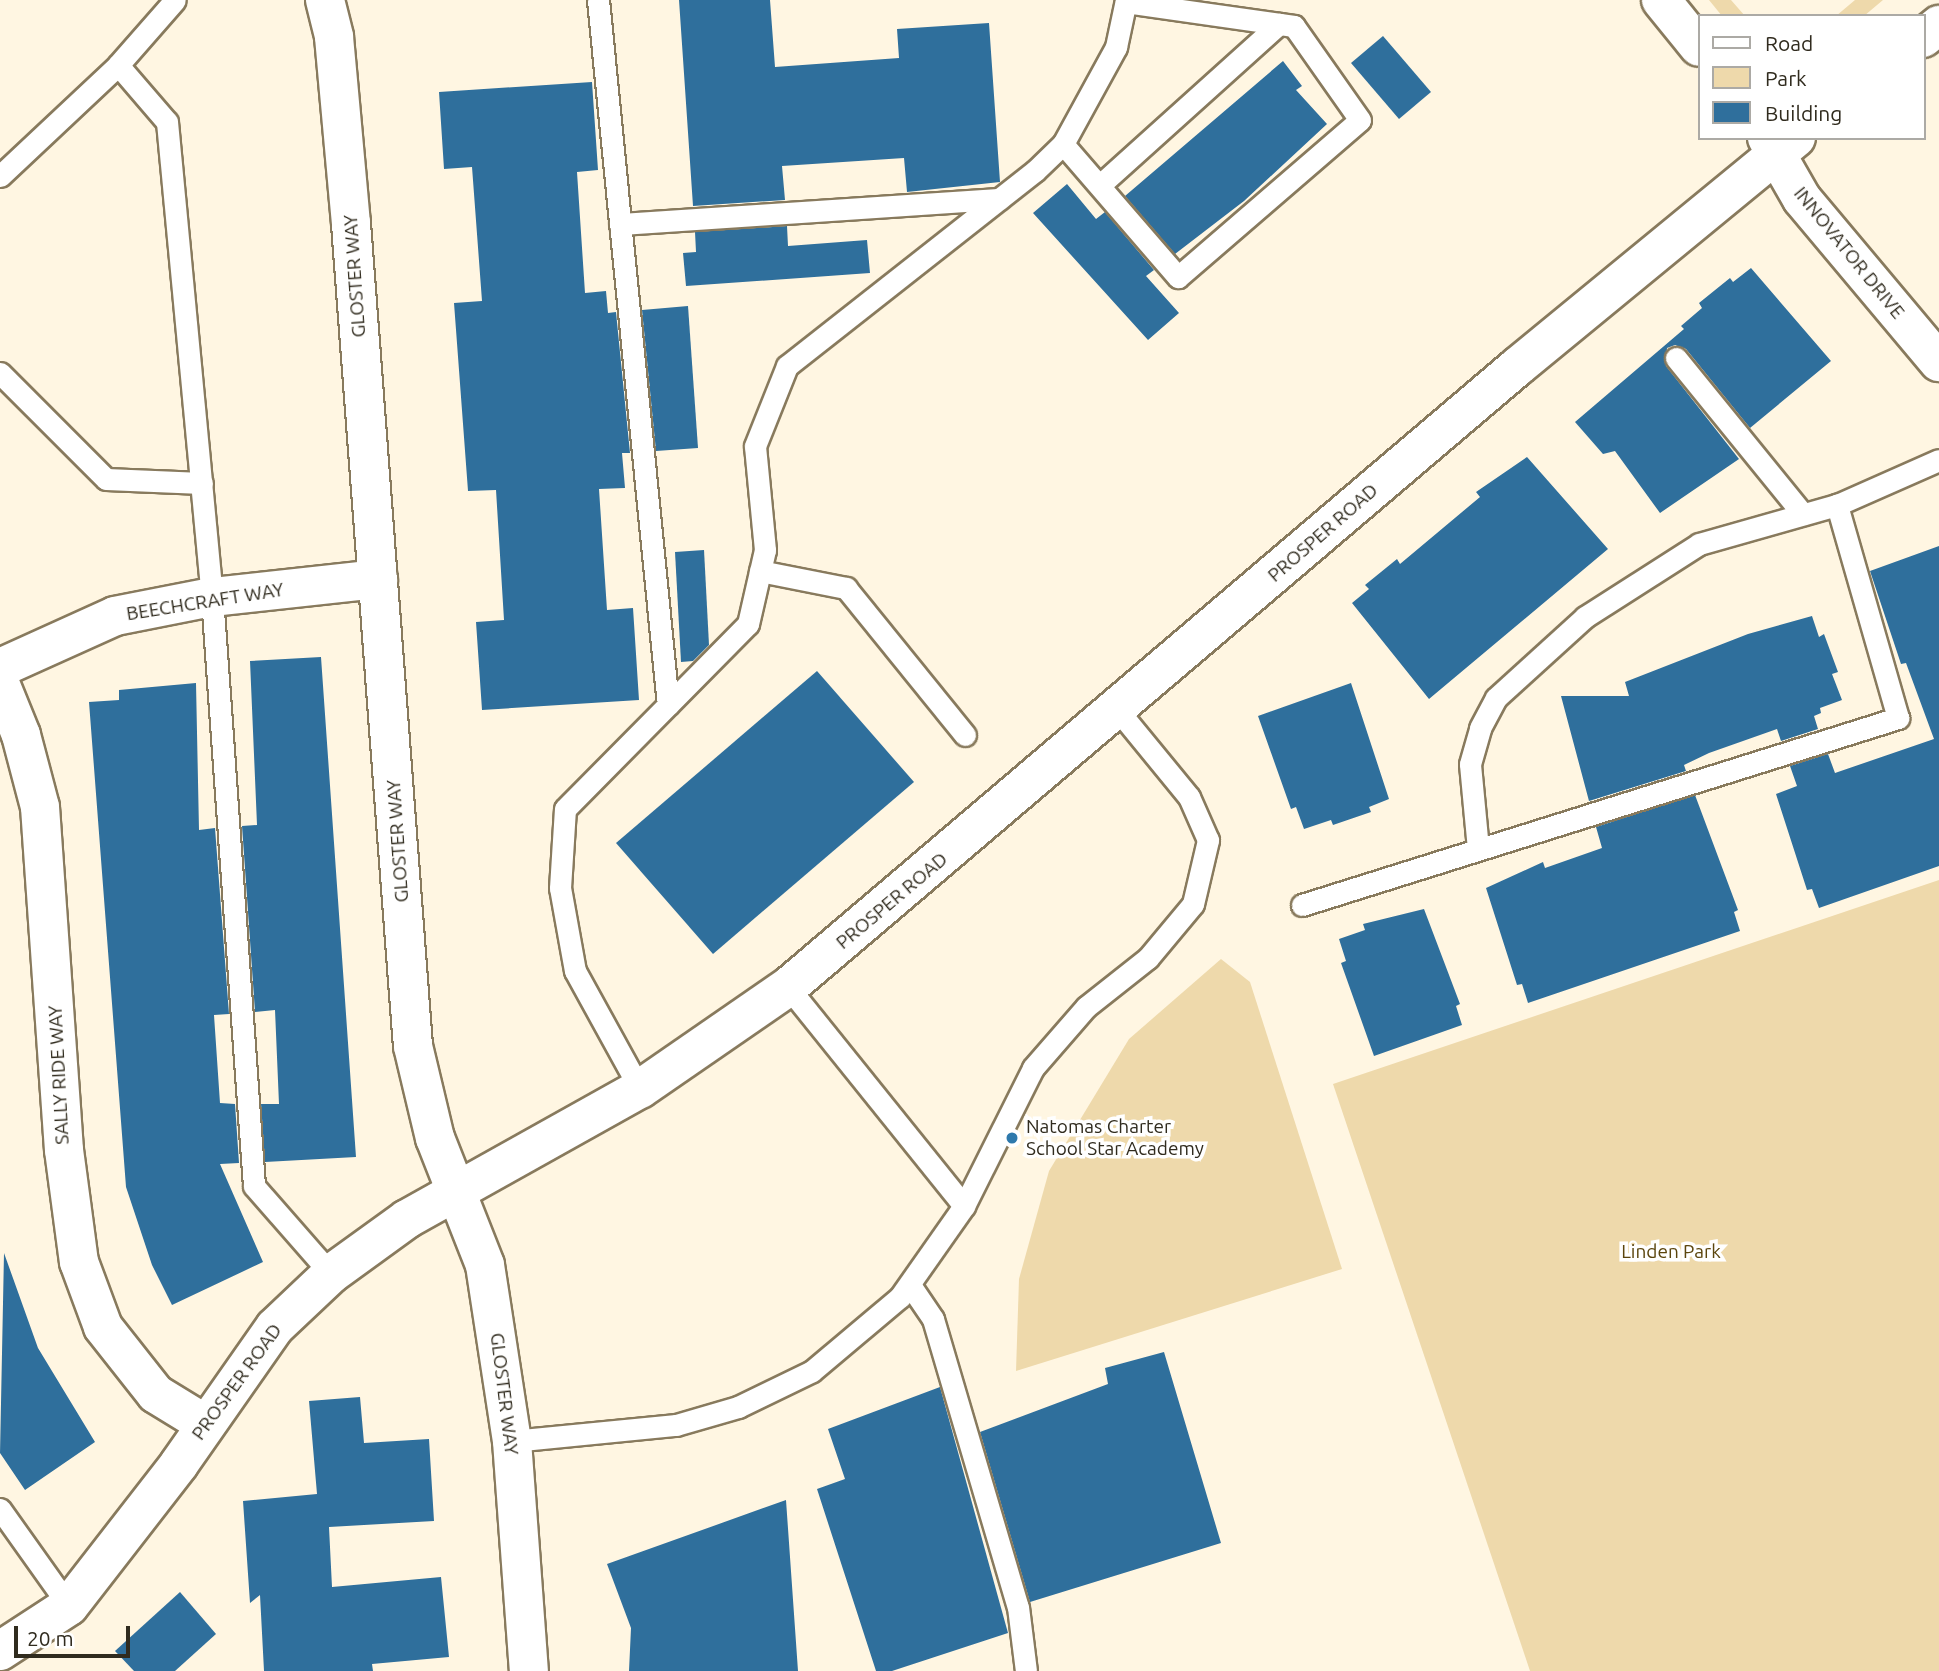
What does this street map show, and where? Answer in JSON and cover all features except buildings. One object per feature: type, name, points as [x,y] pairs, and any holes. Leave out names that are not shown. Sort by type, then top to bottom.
[{"type":"street","name":"GLOSTER WAY","points":[[325,0],[338,77],[413,1046],[429,1118],[485,1265],[512,1441],[529,1671]]},
{"type":"street","points":[[1661,0],[1698,46]]},
{"type":"street","points":[[1925,36],[1939,25]]},
{"type":"street","name":"INNOVATOR DRIVE","points":[[1780,143],[1802,198],[1939,362]]},
{"type":"street","name":"PROSPER ROAD","points":[[0,1651],[69,1606],[275,1327],[331,1274],[407,1219],[640,1089],[788,987],[1780,143]]},
{"type":"street","name":"BEECHCRAFT WAY","points":[[0,668],[115,616],[212,597],[378,579]]},
{"type":"street","name":"SALLY RIDE WAY","points":[[0,683],[21,735],[40,807],[64,1150],[79,1262],[103,1327],[156,1394],[205,1424]]},
{"type":"lane","points":[[0,176],[118,65],[175,0]]},
{"type":"lane","points":[[598,0],[668,705]]},
{"type":"lane","points":[[640,1089],[575,971],[560,888],[565,809],[748,624],[765,550],[755,446],[787,366],[999,199],[1063,144],[1116,47],[1126,1],[1294,26],[1360,120],[1178,277],[1063,144]]},
{"type":"lane","points":[[1100,185],[1279,24]]},
{"type":"lane","points":[[118,65],[167,122],[212,597],[254,1186],[331,1274]]},
{"type":"lane","points":[[620,224],[999,199]]},
{"type":"lane","points":[[1676,358],[1804,514]]},
{"type":"lane","points":[[0,373],[106,479],[202,483]]},
{"type":"lane","points":[[1478,849],[1471,764],[1480,728],[1496,698],[1585,617],[1699,544],[1837,505],[1939,460]]},
{"type":"lane","points":[[1301,905],[1898,718],[1837,505]]},
{"type":"lane","points":[[760,571],[846,588],[965,735]]},
{"type":"lane","points":[[512,1441],[676,1425],[738,1407],[812,1371],[900,1297],[964,1206],[1033,1068],[1086,1007],[1147,958],[1193,904],[1208,841],[1189,797],[1117,709]]},
{"type":"lane","points":[[788,987],[964,1206]]},
{"type":"lane","points":[[909,1284],[933,1320],[1018,1607],[1026,1671]]},
{"type":"lane","points":[[0,1509],[69,1606]]},
{"type":"green space","points":[[1709,0],[1731,0],[1743,14],[1720,14]]},
{"type":"green space","points":[[1855,0],[1883,0],[1866,14],[1838,14]]},
{"type":"green space","name":"Linden Park","points":[[1939,880],[1939,1671],[1530,1671],[1333,1084]]},
{"type":"green space","points":[[1221,959],[1250,982],[1342,1269],[1016,1371],[1019,1279],[1049,1171],[1129,1039]]},
{"type":"place","name":"Natomas Charter School Star Academy","points":[[1012,1138]]}]
